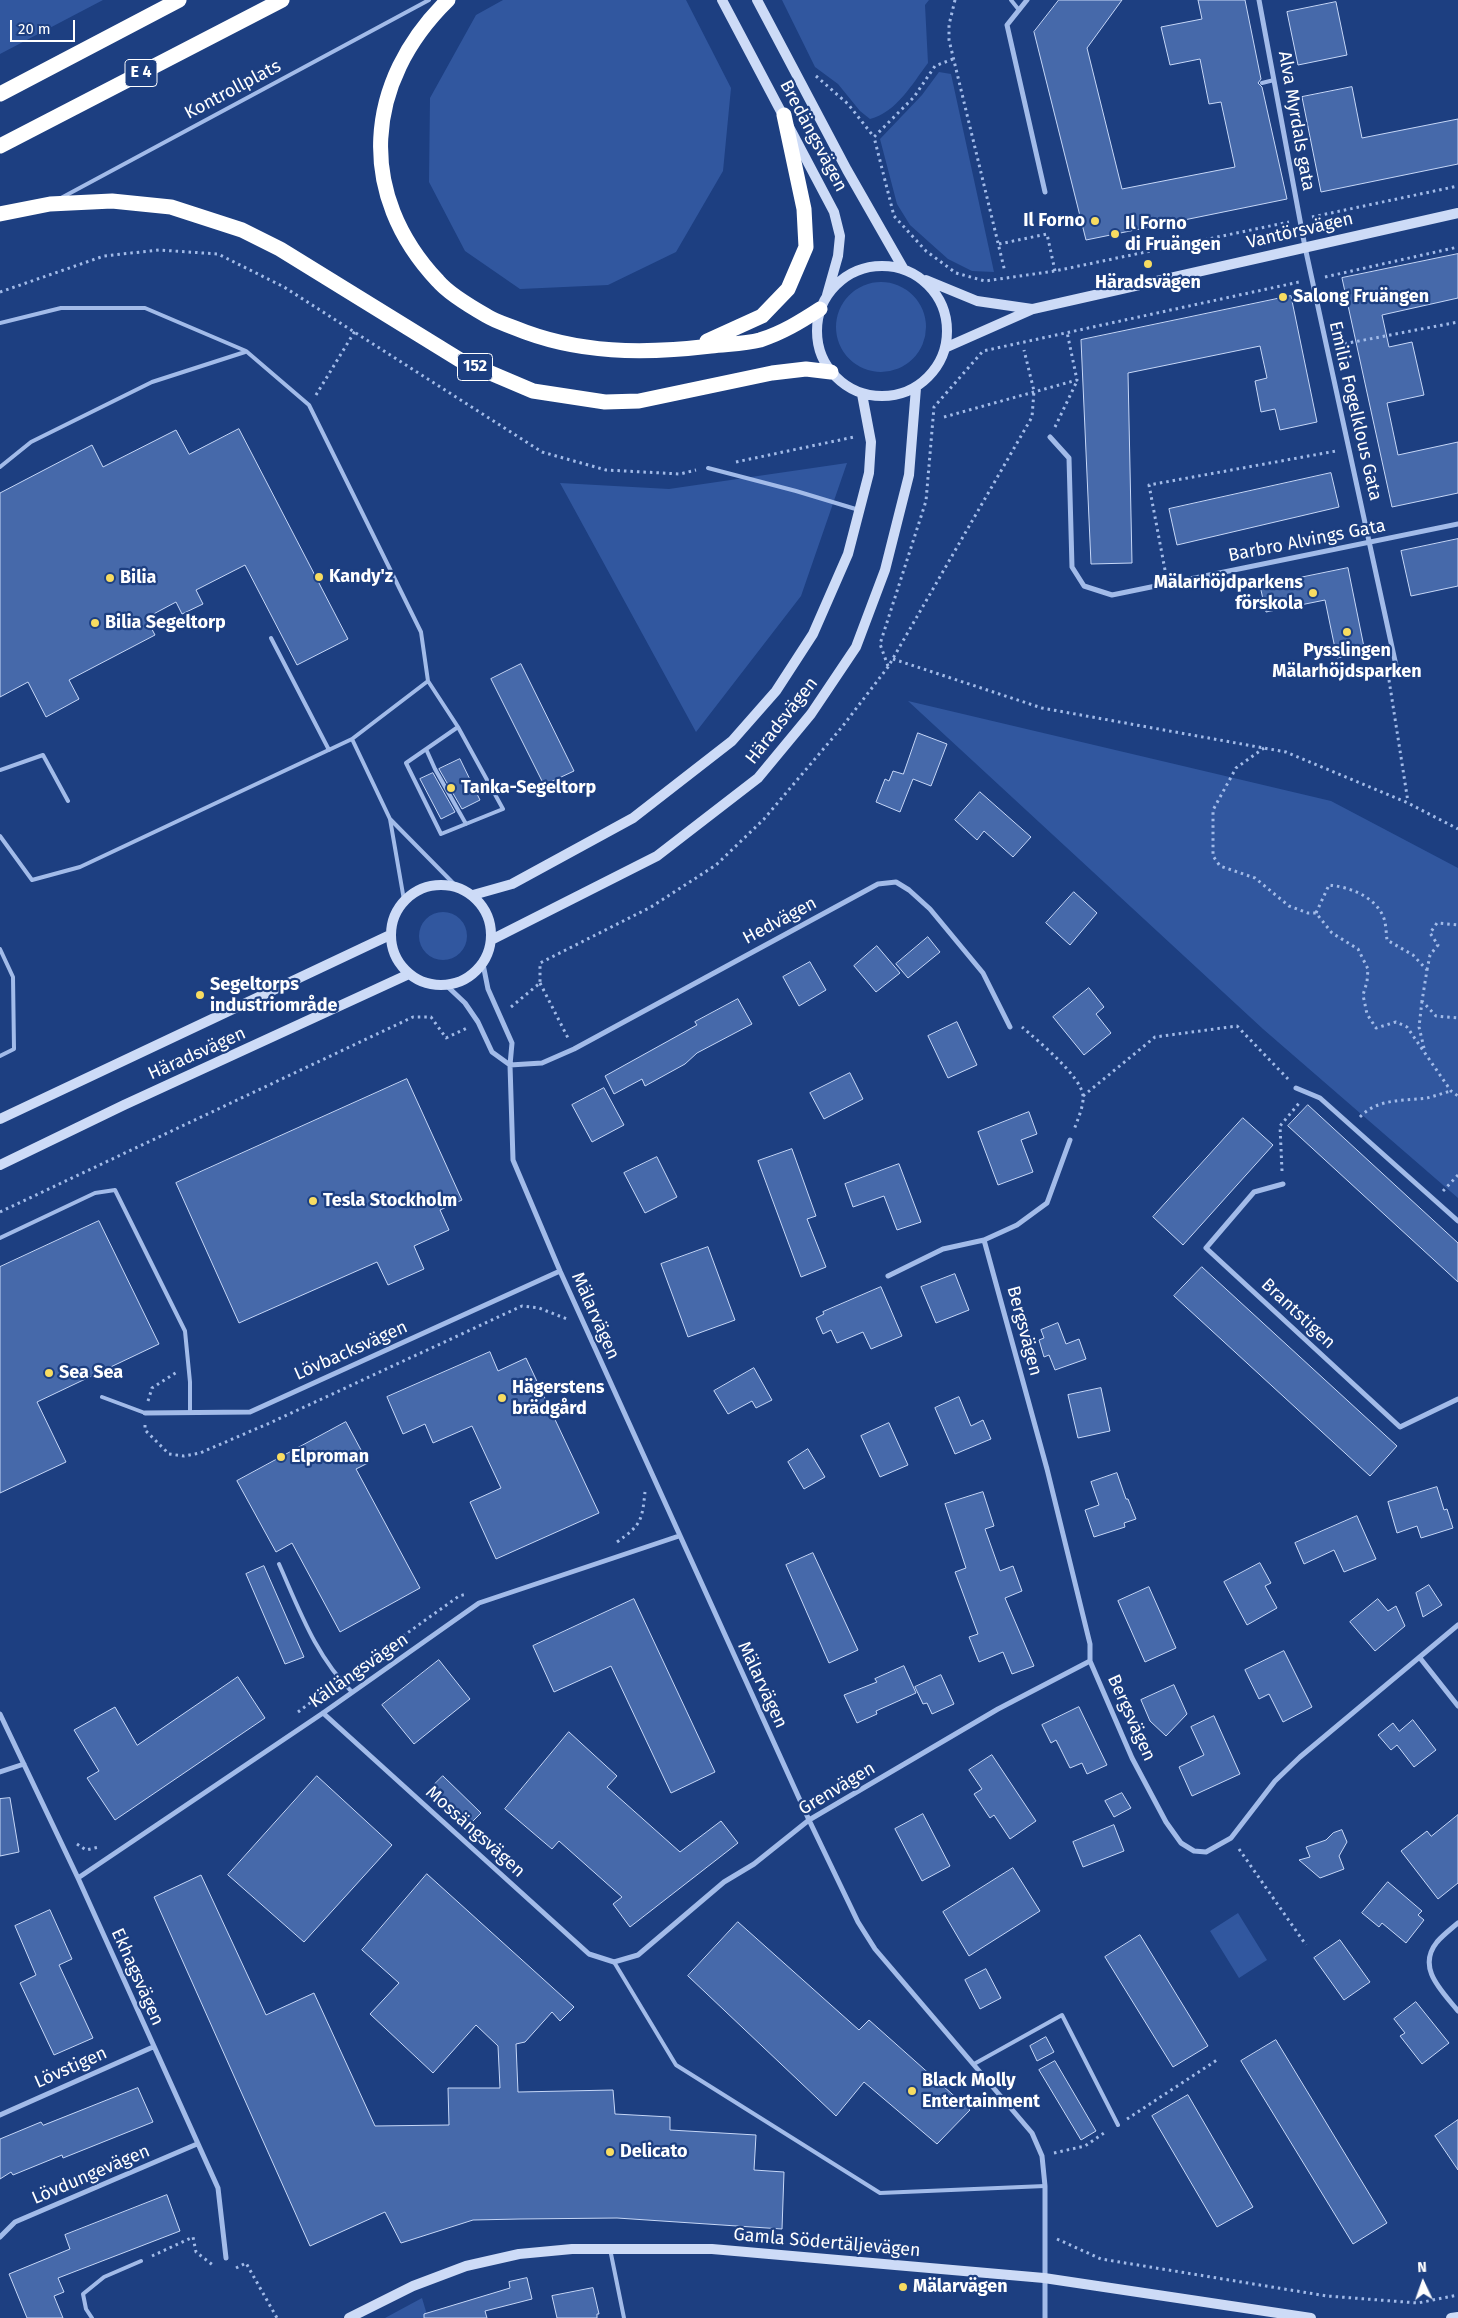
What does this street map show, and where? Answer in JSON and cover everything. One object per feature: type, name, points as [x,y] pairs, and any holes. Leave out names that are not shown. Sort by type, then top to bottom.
[{"type":"highway","points":[[0,94],[179,0]]},
{"type":"highway","name":"E 4","points":[[0,146],[282,0]]},
{"type":"highway","points":[[448,0],[432,16],[410,45],[390,84],[381,126],[380,162],[389,206],[412,248],[438,282],[488,317],[536,337],[590,349],[642,352],[758,340],[792,328],[823,302]]},
{"type":"highway","points":[[692,348],[762,316],[788,289],[806,247],[804,209],[784,115]]},
{"type":"highway","name":"152","points":[[0,214],[50,204],[112,202],[171,207],[242,230],[280,249],[460,360],[533,391],[605,402],[639,401],[772,373],[806,369],[831,372]]},
{"type":"main road","name":"Bredängsvägen","points":[[722,0],[831,205],[840,236],[838,256],[823,302]]},
{"type":"main road","name":"Bredängsvägen","points":[[756,0],[847,170],[903,268]]},
{"type":"main road","name":"Vantörsvägen","points":[[947,347],[1032,309],[1458,212]]},
{"type":"main road","points":[[869,266],[903,268],[918,276],[938,295],[948,322],[947,347],[936,369],[916,388],[886,397],[862,394],[846,387],[822,360],[816,327],[823,302],[846,276],[869,266]]},
{"type":"main road","name":"Vantörsvägen","points":[[918,276],[977,301],[1032,309]]},
{"type":"main road","name":"Häradsvägen","points":[[493,939],[657,856],[758,778],[811,714],[856,647],[885,570],[909,475],[916,388]]},
{"type":"main road","name":"Häradsvägen","points":[[473,895],[512,884],[633,818],[732,741],[776,690],[813,634],[848,554],[869,473],[871,442],[862,394]]},
{"type":"main road","points":[[426,886],[456,886],[473,895],[486,912],[493,939],[483,964],[461,982],[447,986],[424,983],[409,974],[394,954],[390,935],[394,916],[404,900],[426,886]]},
{"type":"main road","name":"Häradsvägen","points":[[0,1120],[390,935]]},
{"type":"main road","name":"Häradsvägen","points":[[0,1165],[124,1105],[409,974]]},
{"type":"main road","name":"Gamla Södertäljevägen","points":[[349,2318],[413,2286],[466,2266],[519,2254],[572,2249],[712,2249],[1044,2278],[1312,2318]]},
{"type":"main road","points":[[1451,2318],[1458,2317]]},
{"type":"street","points":[[1027,0],[1006,25],[1045,192]]},
{"type":"street","name":"Alva Myrdals gata","points":[[1259,0],[1276,80],[1305,247]]},
{"type":"street","name":"Emilia Fogelklous Gata","points":[[1305,247],[1398,670]]},
{"type":"street","name":"Barbro Alvings Gata","points":[[1050,437],[1069,458],[1072,567],[1084,586],[1112,595],[1458,524]]},
{"type":"street","name":"Hedvägen","points":[[510,1065],[542,1063],[574,1049],[878,884],[896,882],[909,890],[930,909],[982,973],[1010,1027]]},
{"type":"street","name":"Mälarvägen","points":[[483,964],[488,989],[512,1043],[510,1065],[514,1160],[560,1271],[809,1820],[858,1922],[876,1949],[1032,2133],[1042,2156],[1045,2186],[1045,2318]]},
{"type":"street","points":[[447,986],[465,1003],[478,1022],[492,1052],[510,1065]]},
{"type":"street","points":[[1296,1088],[1320,1098],[1458,1221]]},
{"type":"street","points":[[888,1276],[943,1249],[984,1240],[1017,1225],[1047,1204],[1070,1140]]},
{"type":"street","name":"Brantstigen","points":[[1283,1184],[1254,1192],[1206,1248],[1400,1427],[1458,1399]]},
{"type":"street","name":"Bergsvägen","points":[[984,1240],[1048,1469],[1090,1644],[1090,1661],[1132,1758],[1166,1822],[1181,1843],[1194,1851],[1206,1852],[1232,1838],[1281,1775],[1458,1625]]},
{"type":"street","name":"Lövbacksvägen","points":[[145,1413],[250,1412],[560,1271]]},
{"type":"street","name":"Källängsvägen","points":[[78,1878],[323,1713],[479,1603],[679,1536]]},
{"type":"street","points":[[1420,1658],[1458,1706]]},
{"type":"street","name":"Grenvägen","points":[[614,1962],[638,1955],[724,1882],[754,1864],[809,1820],[998,1709],[1090,1661]]},
{"type":"street","name":"Mossängsvägen","points":[[323,1713],[589,1954],[614,1962]]},
{"type":"street","name":"Ekhagsvägen","points":[[0,1714],[78,1878],[218,2188],[226,2258]]},
{"type":"street","points":[[0,1772],[24,1764]]},
{"type":"street","points":[[1458,1923],[1436,1943],[1428,1963],[1432,1978],[1458,2011]]},
{"type":"street","name":"Lövstigen","points":[[0,2115],[153,2047]]},
{"type":"street","name":"Lövdungevägen","points":[[0,2237],[15,2222],[197,2144]]},
{"type":"lane","name":"Kontrollplats","points":[[50,204],[429,0]]},
{"type":"lane","points":[[1010,0],[1018,10]]},
{"type":"lane","points":[[1262,83],[1276,80]]},
{"type":"lane","points":[[0,322],[61,308],[145,308],[246,352],[309,405],[420,632],[428,681],[458,727],[503,809],[441,834],[406,763],[458,727]]},
{"type":"lane","points":[[0,467],[31,442],[152,382],[246,352]]},
{"type":"lane","points":[[708,468],[796,490],[859,510]]},
{"type":"lane","points":[[271,638],[329,750]]},
{"type":"lane","points":[[0,836],[32,880],[80,868],[352,739],[428,681]]},
{"type":"lane","points":[[352,739],[390,819],[404,900]]},
{"type":"lane","points":[[426,749],[466,824]]},
{"type":"lane","points":[[0,770],[43,755],[68,801]]},
{"type":"lane","points":[[390,819],[456,886]]},
{"type":"lane","points":[[0,949],[13,977],[14,1049],[0,1056]]},
{"type":"lane","points":[[0,1238],[95,1194],[115,1190],[185,1331],[190,1373],[190,1413]]},
{"type":"lane","points":[[102,1397],[145,1413]]},
{"type":"lane","points":[[279,1564],[317,1648],[340,1681],[352,1692]]},
{"type":"lane","points":[[614,1962],[676,2065],[880,2193],[1045,2186]]},
{"type":"lane","points":[[974,2064],[1062,2015],[1118,2125]]},
{"type":"lane","points":[[610,2249],[624,2318]]},
{"type":"lane","points":[[92,2318],[86,2309],[83,2294],[104,2277],[141,2261]]},
{"type":"path","points":[[955,0],[949,25],[952,59],[1005,272]]},
{"type":"path","points":[[874,137],[914,97],[935,66],[952,59]]},
{"type":"path","points":[[812,73],[848,104],[874,137],[894,216],[926,251],[956,273],[985,281],[1056,271],[1458,186]]},
{"type":"path","points":[[999,244],[1047,234],[1056,271]]},
{"type":"path","points":[[1024,350],[1034,391],[1032,417],[888,667],[880,644],[926,501],[934,407],[983,351],[1458,247]]},
{"type":"path","points":[[0,292],[31,283],[104,256],[159,250],[218,254],[284,287],[542,452],[606,470],[680,474],[854,437]]},
{"type":"path","points":[[1327,348],[1458,322]]},
{"type":"path","points":[[309,405],[355,331]]},
{"type":"path","points":[[1050,437],[1077,380],[1067,332]]},
{"type":"path","points":[[944,417],[1077,380]]},
{"type":"path","points":[[1167,583],[1149,485],[1349,449]]},
{"type":"path","points":[[893,659],[1042,708],[1286,752],[1408,802],[1458,829]]},
{"type":"path","points":[[1398,670],[1389,680],[1408,802]]},
{"type":"path","points":[[1265,748],[1236,768],[1213,810],[1214,856],[1220,866],[1255,878],[1289,906],[1316,913],[1332,932],[1358,949],[1368,969],[1363,995],[1367,1014],[1376,1028],[1396,1022],[1407,1027],[1451,1091],[1458,1096]]},
{"type":"path","points":[[1316,913],[1329,885],[1346,887],[1375,904],[1384,917],[1387,940],[1413,955],[1427,970]]},
{"type":"path","points":[[1425,1051],[1419,1027],[1422,1001],[1430,955],[1438,946],[1430,933],[1437,923],[1458,925]]},
{"type":"path","points":[[540,983],[574,1049]]},
{"type":"path","points":[[1422,1001],[1436,1016],[1458,1018]]},
{"type":"path","points":[[1010,1027],[1020,1025],[1042,1044],[1069,1071],[1083,1096]]},
{"type":"path","points":[[1070,1140],[1078,1119],[1083,1096],[1154,1037],[1237,1026],[1296,1088]]},
{"type":"path","points":[[1351,1126],[1367,1108],[1392,1101],[1429,1098],[1451,1091]]},
{"type":"path","points":[[1283,1184],[1280,1126],[1309,1093]]},
{"type":"path","points":[[1434,1200],[1458,1175]]},
{"type":"path","points":[[190,1373],[178,1372],[165,1378],[152,1388],[145,1413],[145,1430],[169,1454],[184,1456],[200,1453],[281,1418],[522,1306],[551,1312],[567,1319],[571,1327]]},
{"type":"path","points":[[616,1542],[633,1530],[643,1516],[646,1488]]},
{"type":"path","points":[[292,1716],[459,1596],[468,1593]]},
{"type":"path","points":[[1232,1838],[1306,1945]]},
{"type":"path","points":[[64,1848],[76,1843],[86,1850],[104,1846]]},
{"type":"path","points":[[1042,2156],[1085,2146],[1217,2060]]},
{"type":"path","points":[[1045,2233],[1101,2259],[1327,2296],[1418,2303],[1458,2295]]},
{"type":"path","points":[[141,2261],[193,2236],[196,2252],[216,2267]]},
{"type":"path","points":[[231,2270],[246,2263],[276,2318]]},
{"type":"shaded area","points":[[0,0],[103,0],[0,54]]},
{"type":"shaded area","points":[[503,0],[686,0],[731,88],[723,171],[676,252],[608,285],[520,289],[465,251],[429,182],[430,98],[476,15]]},
{"type":"shaded area","points":[[782,0],[929,0],[925,5],[928,63],[896,104],[880,115],[870,119],[860,111],[838,84],[815,67]]},
{"type":"shaded area","points":[[939,72],[951,74],[994,272],[972,271],[948,259],[910,225],[897,204],[880,139],[922,95]]},
{"type":"shaded area","points":[[872,282],[890,282],[906,289],[919,302],[926,318],[926,336],[919,352],[906,365],[890,372],[872,372],[856,365],[843,352],[836,336],[836,318],[843,302],[856,289]]},
{"type":"shaded area","points":[[847,463],[801,596],[696,732],[560,483],[669,489]]},
{"type":"shaded area","points":[[908,701],[1331,801],[1458,868],[1458,1198],[1263,1029]]},
{"type":"shaded area","points":[[438,912],[448,912],[457,916],[463,922],[467,936],[463,950],[457,956],[448,960],[438,960],[429,956],[423,950],[419,941],[419,931],[423,922],[429,916]]},
{"type":"shaded area","points":[[1238,1913],[1267,1960],[1239,1978],[1210,1931]]},
{"type":"shaded area","points":[[422,2298],[428,2318],[385,2318]]},
{"type":"building","points":[[1059,0],[1122,0],[1087,48],[1122,189],[1235,167],[1221,102],[1209,104],[1200,59],[1170,65],[1161,27],[1202,19],[1198,0],[1245,0],[1261,79],[1258,83],[1262,87],[1287,199],[1086,240],[1034,32]]},
{"type":"building","points":[[1336,2],[1347,55],[1298,65],[1287,12]]},
{"type":"building","points":[[1352,87],[1362,138],[1458,119],[1458,164],[1321,192],[1302,97]]},
{"type":"building","points":[[1458,254],[1458,298],[1382,315],[1389,347],[1412,342],[1424,395],[1387,403],[1398,455],[1458,442],[1458,493],[1392,507],[1342,278]]},
{"type":"building","points":[[1291,296],[1317,422],[1280,430],[1275,409],[1261,412],[1255,381],[1267,378],[1260,346],[1128,373],[1132,563],[1091,564],[1081,340]]},
{"type":"building","name":"Bilia","points":[[239,429],[348,639],[297,665],[245,565],[196,590],[203,604],[182,614],[176,602],[146,618],[155,635],[69,680],[79,699],[46,717],[28,682],[0,697],[0,493],[92,445],[103,467],[176,430],[189,454]]},
{"type":"building","points":[[1331,473],[1339,507],[1177,545],[1169,509]]},
{"type":"building","points":[[1458,539],[1458,586],[1411,596],[1401,551]]},
{"type":"building","name":"Pysslingen Mälarhöjdsparken","points":[[1348,568],[1365,652],[1337,658],[1325,600],[1266,612],[1260,586]]},
{"type":"building","points":[[521,664],[574,771],[544,785],[491,679]]},
{"type":"building","points":[[918,733],[947,744],[931,786],[913,779],[900,812],[876,802],[885,779],[889,781],[893,771],[903,774]]},
{"type":"building","points":[[460,759],[480,800],[462,809],[439,769]]},
{"type":"building","points":[[433,773],[455,812],[441,819],[420,779]]},
{"type":"building","points":[[980,792],[1031,837],[1013,857],[984,831],[977,840],[955,820]]},
{"type":"building","points":[[1074,892],[1097,913],[1070,945],[1046,923]]},
{"type":"building","points":[[928,937],[940,952],[908,978],[896,964]]},
{"type":"building","points":[[877,946],[900,973],[876,992],[854,966]]},
{"type":"building","points":[[810,962],[826,990],[799,1006],[783,977]]},
{"type":"building","points":[[1089,988],[1104,1007],[1096,1014],[1111,1033],[1084,1055],[1053,1017]]},
{"type":"building","points":[[738,999],[752,1024],[697,1053],[685,1064],[645,1086],[642,1079],[614,1094],[605,1076],[697,1025],[695,1022]]},
{"type":"building","points":[[957,1022],[977,1065],[948,1078],[928,1036]]},
{"type":"building","points":[[850,1073],[863,1099],[824,1119],[810,1093]]},
{"type":"building","points":[[407,1079],[462,1200],[440,1210],[449,1230],[414,1246],[424,1269],[388,1285],[377,1262],[239,1323],[176,1183]]},
{"type":"building","points":[[604,1088],[624,1125],[592,1142],[572,1105]]},
{"type":"building","points":[[1308,1105],[1458,1243],[1458,1282],[1288,1126]]},
{"type":"building","points":[[1029,1112],[1037,1134],[1021,1140],[1033,1172],[998,1185],[978,1132]]},
{"type":"building","points":[[1243,1118],[1273,1145],[1183,1245],[1153,1217]]},
{"type":"building","points":[[792,1149],[816,1216],[807,1219],[826,1267],[801,1277],[758,1161]]},
{"type":"building","points":[[657,1157],[677,1197],[645,1213],[624,1173]]},
{"type":"building","points":[[899,1164],[921,1222],[897,1230],[884,1196],[853,1207],[845,1184]]},
{"type":"building","name":"Sea Sea","points":[[99,1221],[159,1344],[37,1402],[66,1462],[0,1493],[0,1267]]},
{"type":"building","points":[[708,1247],[735,1320],[688,1337],[661,1264]]},
{"type":"building","points":[[1202,1267],[1397,1446],[1370,1476],[1174,1296]]},
{"type":"building","points":[[955,1274],[969,1310],[936,1323],[921,1287]]},
{"type":"building","points":[[881,1287],[902,1336],[871,1349],[863,1332],[837,1343],[831,1330],[823,1334],[816,1318],[824,1314],[823,1312]]},
{"type":"building","points":[[1058,1323],[1066,1344],[1079,1339],[1086,1359],[1055,1370],[1049,1355],[1044,1357],[1039,1340],[1044,1338],[1041,1330]]},
{"type":"building","points":[[490,1352],[498,1371],[526,1358],[599,1513],[496,1559],[470,1502],[501,1488],[472,1426],[433,1443],[425,1424],[403,1434],[387,1397]]},
{"type":"building","points":[[754,1368],[772,1400],[756,1408],[752,1401],[728,1414],[714,1391]]},
{"type":"building","points":[[1101,1388],[1110,1431],[1078,1438],[1068,1395]]},
{"type":"building","points":[[959,1397],[971,1426],[983,1420],[991,1439],[955,1454],[935,1408]]},
{"type":"building","points":[[346,1422],[368,1463],[356,1469],[420,1588],[340,1632],[292,1543],[276,1552],[237,1481]]},
{"type":"building","points":[[889,1423],[908,1465],[880,1477],[861,1436]]},
{"type":"building","points":[[808,1449],[825,1477],[804,1489],[788,1462]]},
{"type":"building","points":[[1117,1473],[1126,1499],[1128,1499],[1136,1519],[1124,1523],[1125,1527],[1094,1537],[1085,1510],[1099,1505],[1091,1482]]},
{"type":"building","points":[[1437,1487],[1444,1510],[1447,1509],[1453,1528],[1421,1538],[1417,1526],[1397,1533],[1388,1502]]},
{"type":"building","points":[[983,1492],[994,1526],[985,1529],[1000,1571],[1013,1566],[1022,1591],[1005,1598],[1034,1666],[1012,1674],[1003,1652],[979,1662],[969,1637],[978,1634],[955,1572],[966,1568],[945,1504]]},
{"type":"building","points":[[1357,1516],[1376,1559],[1344,1572],[1334,1550],[1304,1564],[1295,1543]]},
{"type":"building","points":[[813,1553],[858,1650],[829,1663],[786,1565]]},
{"type":"building","points":[[1260,1563],[1271,1583],[1265,1586],[1277,1608],[1247,1625],[1224,1582]]},
{"type":"building","points":[[264,1566],[304,1657],[285,1664],[246,1574]]},
{"type":"building","points":[[1429,1585],[1442,1605],[1423,1617],[1416,1593]]},
{"type":"building","points":[[1149,1587],[1176,1648],[1145,1662],[1118,1601]]},
{"type":"building","points":[[634,1599],[715,1772],[671,1793],[611,1666],[554,1692],[533,1646]]},
{"type":"building","points":[[1378,1599],[1388,1611],[1396,1606],[1405,1626],[1375,1651],[1350,1622]]},
{"type":"building","points":[[1284,1651],[1312,1707],[1283,1722],[1269,1694],[1259,1699],[1245,1670]]},
{"type":"building","points":[[439,1660],[470,1699],[414,1744],[382,1705]]},
{"type":"building","points":[[904,1666],[916,1693],[876,1711],[877,1714],[857,1723],[844,1695],[877,1682],[875,1679]]},
{"type":"building","points":[[941,1675],[954,1704],[932,1714],[927,1703],[923,1704],[915,1687]]},
{"type":"building","points":[[238,1677],[265,1718],[115,1820],[87,1778],[99,1771],[74,1730],[115,1707],[137,1745]]},
{"type":"building","points":[[1174,1685],[1187,1714],[1166,1736],[1150,1721],[1141,1700]]},
{"type":"building","points":[[1079,1707],[1107,1765],[1087,1774],[1082,1763],[1070,1768],[1056,1740],[1051,1743],[1042,1725]]},
{"type":"building","points":[[1214,1716],[1240,1774],[1192,1796],[1179,1767],[1204,1755],[1191,1727]]},
{"type":"building","points":[[1413,1720],[1436,1750],[1414,1767],[1397,1745],[1391,1750],[1378,1735],[1393,1723],[1399,1731]]},
{"type":"building","points":[[569,1732],[617,1776],[607,1787],[680,1852],[721,1821],[738,1843],[630,1927],[613,1904],[622,1897],[559,1841],[552,1849],[505,1809]]},
{"type":"building","points":[[992,1755],[1036,1821],[1010,1839],[994,1815],[990,1818],[974,1794],[982,1789],[969,1770]]},
{"type":"building","points":[[317,1776],[392,1845],[304,1942],[228,1875]]},
{"type":"building","points":[[443,1776],[481,1813],[468,1826],[430,1789]]},
{"type":"building","points":[[1122,1793],[1131,1808],[1114,1817],[1105,1801]]},
{"type":"building","points":[[10,1798],[19,1852],[0,1856],[0,1799]]},
{"type":"building","points":[[923,1814],[950,1866],[922,1881],[895,1829]]},
{"type":"building","points":[[1458,1815],[1458,1883],[1438,1899],[1401,1851],[1427,1831],[1431,1836]]},
{"type":"building","points":[[1114,1825],[1124,1851],[1083,1867],[1073,1842]]},
{"type":"building","points":[[1342,1830],[1347,1842],[1339,1856],[1344,1869],[1320,1878],[1299,1860],[1310,1857],[1306,1847],[1326,1840],[1333,1833]]},
{"type":"building","points":[[1013,1868],[1040,1911],[969,1956],[943,1912]]},
{"type":"building","points":[[427,1874],[574,2007],[560,2021],[552,2012],[525,2042],[516,2044],[518,2092],[613,2090],[615,2114],[670,2117],[670,2130],[756,2135],[754,2170],[784,2172],[782,2229],[617,2218],[473,2220],[401,2243],[385,2212],[310,2246],[154,1897],[201,1875],[266,2015],[314,1993],[375,2126],[449,2125],[448,2088],[500,2088],[498,2046],[476,2025],[433,2073],[370,2014],[399,1983],[362,1950]]},
{"type":"building","points":[[1388,1882],[1422,1911],[1418,1915],[1424,1920],[1406,1943],[1382,1923],[1379,1927],[1362,1913]]},
{"type":"building","points":[[50,1910],[72,1959],[59,1965],[93,2038],[54,2055],[20,1983],[36,1975],[15,1926]]},
{"type":"building","points":[[738,1922],[859,2030],[869,2020],[970,2110],[937,2144],[864,2082],[836,2116],[688,1976]]},
{"type":"building","points":[[1140,1935],[1208,2046],[1173,2067],[1105,1957]]},
{"type":"building","points":[[1340,1940],[1370,1982],[1344,2000],[1314,1958]]},
{"type":"building","points":[[986,1969],[1001,1998],[980,2009],[965,1980]]},
{"type":"building","points":[[1416,2002],[1449,2043],[1422,2064],[1400,2036],[1405,2033],[1394,2019]]},
{"type":"building","points":[[1046,2037],[1054,2052],[1037,2061],[1030,2046]]},
{"type":"building","points":[[1276,2040],[1387,2223],[1353,2244],[1241,2061]]},
{"type":"building","points":[[1055,2061],[1096,2131],[1081,2140],[1039,2070]]},
{"type":"building","points":[[138,2088],[153,2122],[63,2158],[62,2155],[13,2175],[11,2172],[0,2179],[0,2139],[41,2122],[43,2125]]},
{"type":"building","points":[[1188,2095],[1253,2207],[1217,2227],[1152,2116]]},
{"type":"building","points":[[1458,2120],[1458,2170],[1435,2136]]},
{"type":"building","points":[[167,2195],[180,2231],[58,2278],[64,2292],[54,2296],[63,2318],[27,2318],[9,2274],[70,2249],[65,2235]]},
{"type":"building","points":[[527,2278],[532,2299],[485,2311],[487,2318],[424,2318],[424,2314],[510,2288],[509,2282]]},
{"type":"building","points":[[593,2288],[599,2314],[597,2314],[597,2318],[557,2318],[552,2296]]},
{"type":"place","name":"Il Forno","points":[[1095,221]]},
{"type":"place","name":"Il Forno di Fruängen","points":[[1115,234]]},
{"type":"place","name":"Häradsvägen","points":[[1148,264]]},
{"type":"place","name":"Salong Fruängen","points":[[1283,297]]},
{"type":"place","name":"Kandy'z","points":[[319,577]]},
{"type":"place","name":"Bilia","points":[[110,578]]},
{"type":"place","name":"Mälarhöjdparkens förskola","points":[[1313,593]]},
{"type":"place","name":"Bilia Segeltorp","points":[[95,623]]},
{"type":"place","name":"Pysslingen Mälarhöjdsparken","points":[[1347,632]]},
{"type":"place","name":"Tanka-Segeltorp","points":[[451,788]]},
{"type":"place","name":"Segeltorps industriområde","points":[[200,995]]},
{"type":"place","name":"Tesla Stockholm","points":[[313,1201]]},
{"type":"place","name":"Sea Sea","points":[[49,1373]]},
{"type":"place","name":"Hägerstens brädgård","points":[[502,1398]]},
{"type":"place","name":"Elproman","points":[[281,1457]]},
{"type":"place","name":"Black Molly Entertainment","points":[[912,2091]]},
{"type":"place","name":"Delicato","points":[[610,2152]]},
{"type":"place","name":"Mälarvägen","points":[[903,2287]]}]
